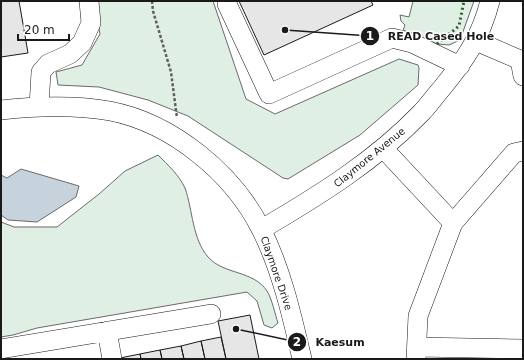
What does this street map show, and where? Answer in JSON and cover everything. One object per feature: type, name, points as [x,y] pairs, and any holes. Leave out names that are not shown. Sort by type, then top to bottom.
[{"type":"street","points":[[39,107],[41,72],[48,64],[70,54],[82,43],[91,24],[89,1]]},
{"type":"street","name":"Claymore Avenue","points":[[262,230],[329,189],[382,148],[421,113],[460,66],[476,42],[490,1]]},
{"type":"street","points":[[227,4],[269,94],[392,38],[412,43],[460,66]]},
{"type":"street","points":[[476,42],[522,65]]},
{"type":"street","name":"Claymore Drive","points":[[1,110],[39,107],[79,108],[111,111],[132,117],[151,125],[194,150],[221,174],[244,200],[262,230],[275,262],[286,297],[302,359]]},
{"type":"street","points":[[382,148],[453,223]]},
{"type":"street","points":[[523,151],[514,153],[453,223],[418,316],[416,353],[523,349]]},
{"type":"street","points":[[1,348],[211,314]]},
{"type":"street","points":[[107,331],[112,359]]},
{"type":"path","points":[[152,1],[155,17],[171,72],[177,119],[172,136]]},
{"type":"green space","points":[[94,1],[213,1],[246,99],[275,114],[399,59],[418,65],[418,85],[360,135],[288,179],[283,178],[188,116],[148,100],[99,87],[58,85],[56,72],[82,65],[100,34]]},
{"type":"green space","points":[[413,1],[474,1],[460,40],[449,45],[437,44],[403,30],[405,25],[401,21],[400,15],[409,17]]},
{"type":"green space","points":[[158,155],[183,183],[188,197],[196,233],[203,250],[208,257],[222,267],[254,279],[261,284],[269,294],[278,323],[272,328],[264,325],[257,301],[247,292],[37,328],[1,337],[1,222],[14,227],[57,227],[99,194],[125,171]]},
{"type":"shaded area","points":[[21,169],[79,186],[76,197],[37,222],[8,220],[1,215],[1,175],[7,178]]},
{"type":"building","points":[[1,1],[19,1],[28,53],[1,57]]},
{"type":"building","points":[[239,1],[371,1],[373,5],[264,55]]},
{"type":"building","points":[[250,315],[259,359],[226,359],[218,321]]},
{"type":"building","points":[[221,337],[226,359],[205,359],[201,341]]},
{"type":"building","points":[[201,341],[205,359],[184,359],[181,346]]},
{"type":"building","points":[[181,346],[184,359],[162,359],[160,350]]},
{"type":"building","points":[[160,350],[162,359],[141,359],[140,354]]},
{"type":"building","points":[[140,354],[141,359],[120,359],[120,358]]},
{"type":"hedge","points":[[437,44],[459,26],[464,1]]},
{"type":"place","name":"READ Cased Hole","points":[[285,30]]},
{"type":"place","name":"Kaesum","points":[[236,329]]}]
